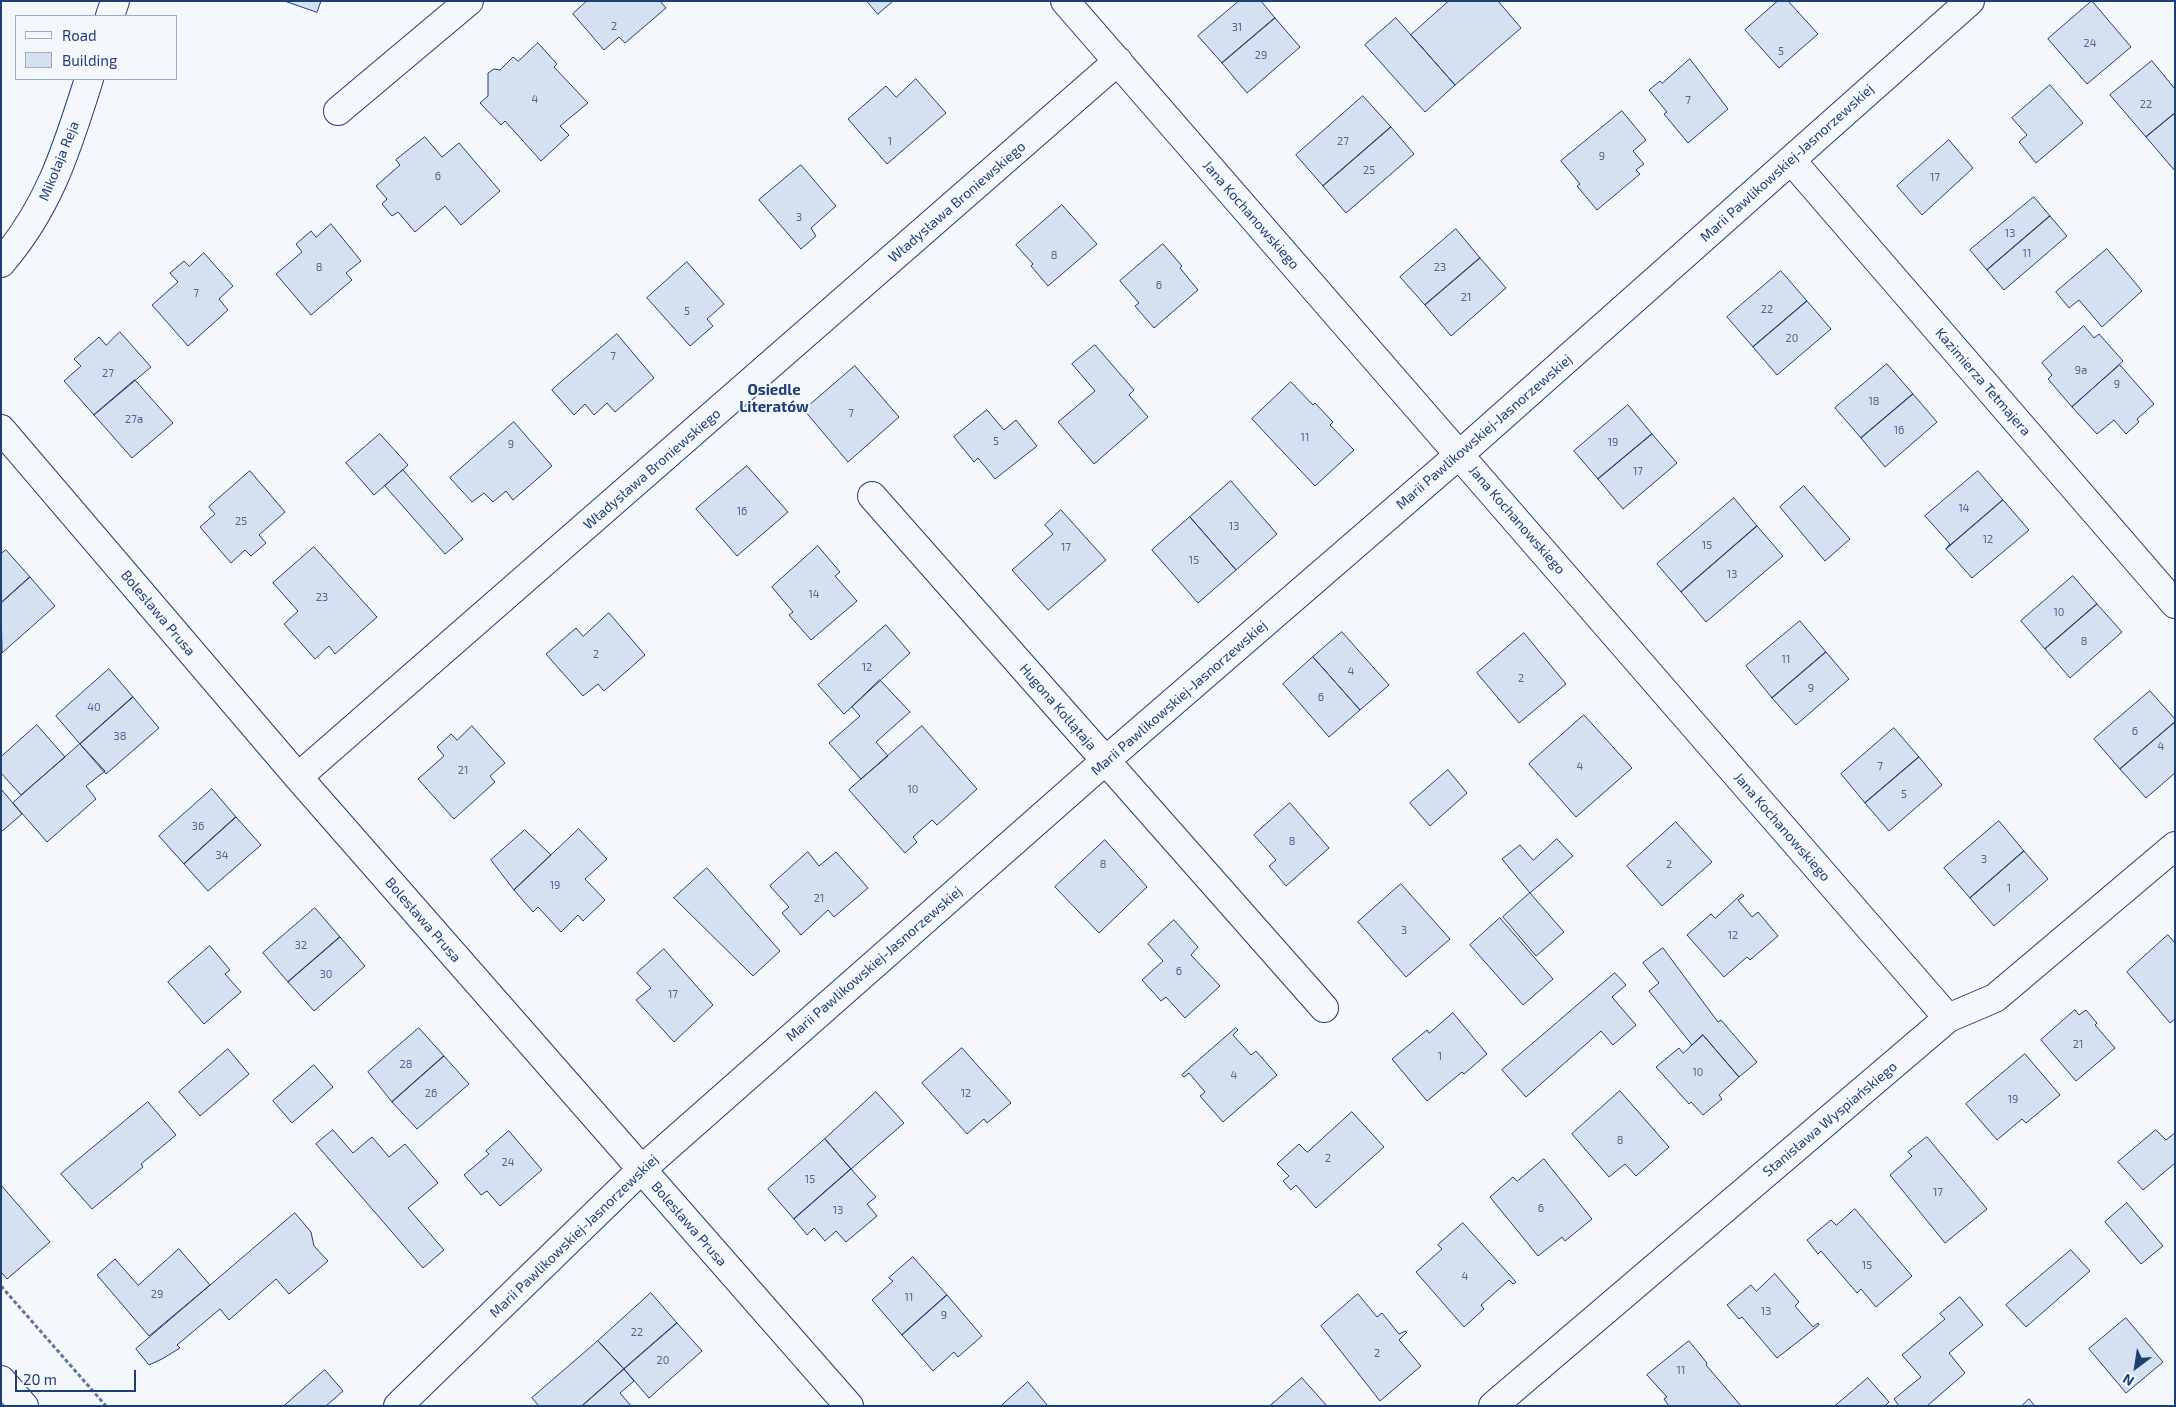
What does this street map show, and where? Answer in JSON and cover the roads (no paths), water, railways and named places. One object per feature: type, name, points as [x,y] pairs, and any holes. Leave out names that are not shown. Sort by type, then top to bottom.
[{"type":"street","points":[[110,15],[115,1]]},
{"type":"street","points":[[338,110],[470,1]]},
{"type":"street","name":"Jana Kochanowskiego","points":[[1065,1],[1948,1018]]},
{"type":"street","name":"Marii Pawlikowskiej-Jasnorzewskiej","points":[[398,1406],[641,1170],[1105,761],[1460,454],[1970,1]]},
{"type":"street","name":"Władysława Broniewskiego","points":[[298,777],[1118,61]]},
{"type":"street","name":"Mikołaja Reja","points":[[1,263],[42,206],[64,158],[89,80]]},
{"type":"street","name":"Kazimierza Tetmajera","points":[[1791,160],[2175,604]]},
{"type":"street","name":"Bolesława Prusa","points":[[1,429],[298,777],[849,1406]]},
{"type":"street","name":"Hugona Kołłątaja","points":[[872,496],[1324,1008]]},
{"type":"street","name":"Stanisława Wyspiańskiego","points":[[1493,1406],[1948,1018],[1995,998],[2175,846]]},
{"type":"street","points":[[1,1380],[24,1406]]},
{"type":"district","name":"Osiedle Literatów","points":[[774,398]]}]
